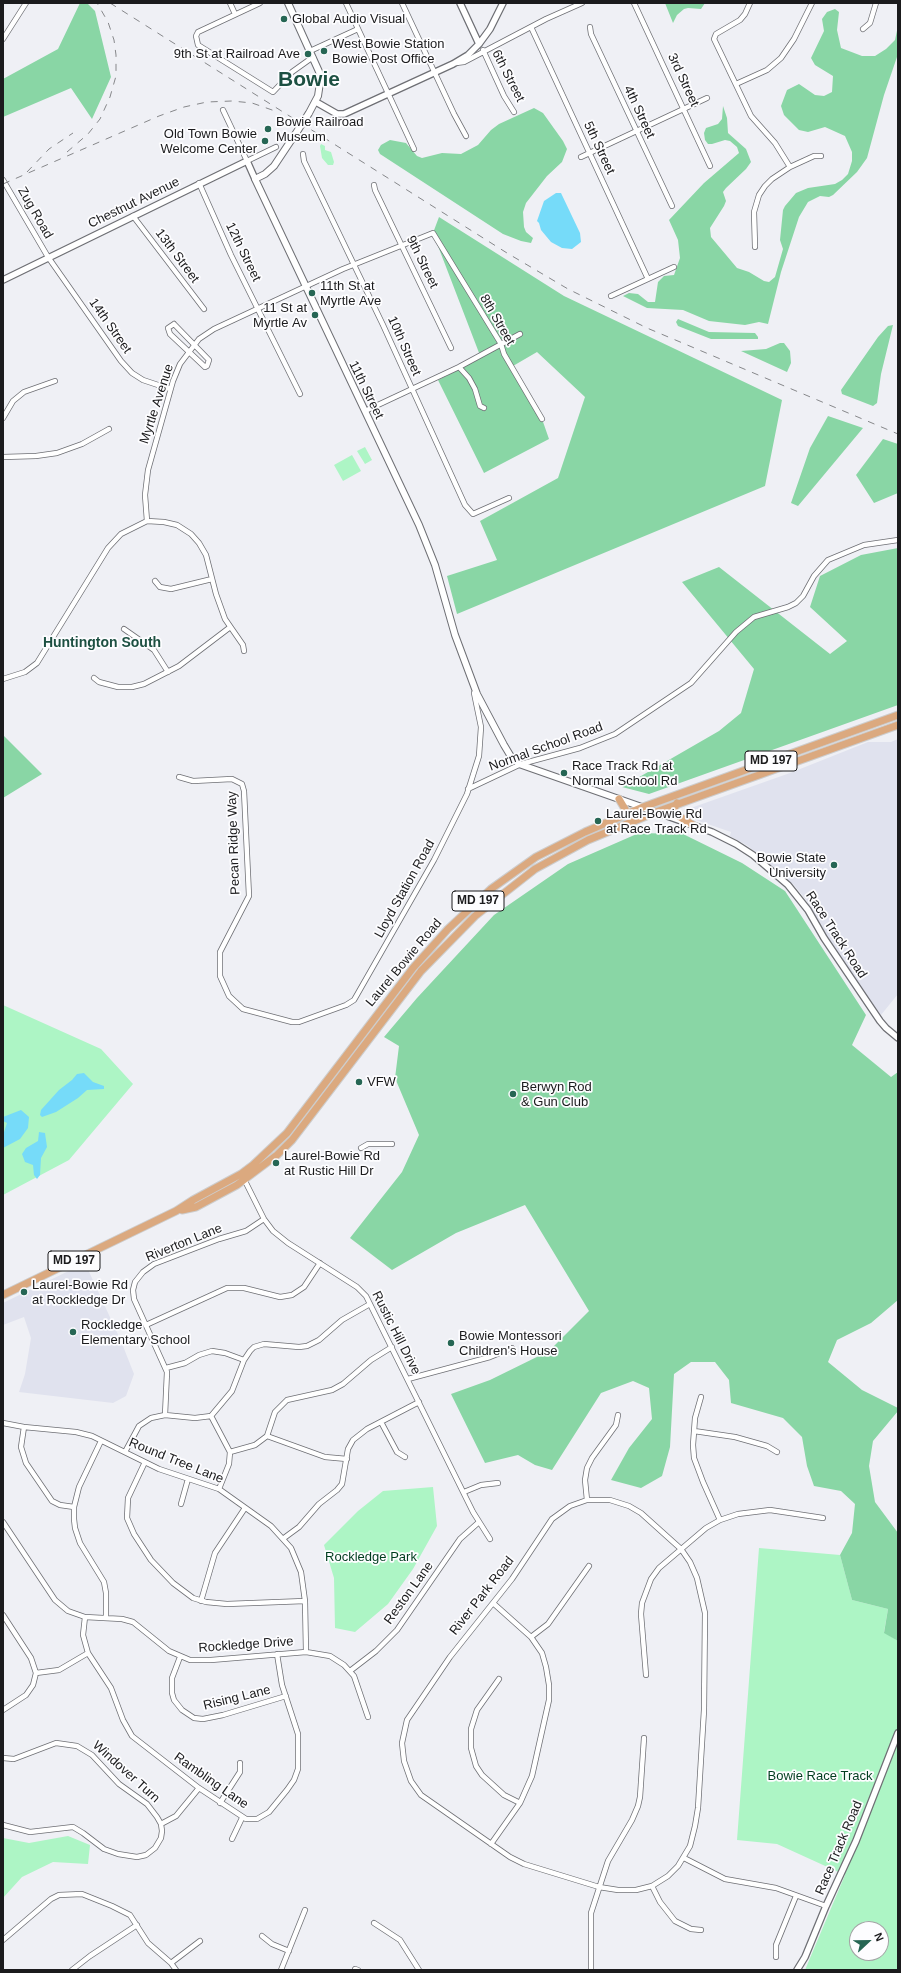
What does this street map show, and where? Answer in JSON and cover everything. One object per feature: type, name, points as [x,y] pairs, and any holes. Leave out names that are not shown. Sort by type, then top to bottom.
[{"type":"main road","points":[[255,179],[265,174],[274,166],[298,130],[316,102],[321,80],[320,72],[288,3]]},
{"type":"main road","name":"11th Street","points":[[255,179],[426,544],[473,686]]},
{"type":"main road","name":"Race Track Road","points":[[473,686],[510,755],[521,764],[656,812]]},
{"type":"main road","name":"Laurel Bowie Road","points":[[243,1177],[287,1133],[413,968],[462,915],[492,889],[536,858],[562,843],[623,815],[898,714]]},
{"type":"main road","name":"Laurel Bowie Road","points":[[3,1295],[176,1212],[193,1200],[243,1177],[271,1161],[292,1140],[422,971],[475,916],[520,879],[552,859],[602,833],[677,804],[898,725]]},
{"type":"main road","points":[[619,799],[625,809],[623,815]]},
{"type":"main road","points":[[677,804],[674,809],[675,814],[693,825]]},
{"type":"street","points":[[3,39],[26,3]]},
{"type":"street","points":[[230,3],[235,14]]},
{"type":"street","points":[[260,3],[196,34],[196,39],[198,45],[273,92],[312,54],[358,28]]},
{"type":"street","points":[[346,3],[414,149]]},
{"type":"street","points":[[402,3],[466,136]]},
{"type":"street","name":"6th Street","points":[[460,3],[479,44]]},
{"type":"street","points":[[316,102],[335,113],[342,115],[453,64],[468,55],[479,44],[490,29],[503,3]]},
{"type":"street","points":[[453,64],[464,62],[480,54],[483,50],[582,3]]},
{"type":"street","name":"3rd Street","points":[[634,3],[710,166]]},
{"type":"street","points":[[714,36],[740,20],[745,14],[750,3]]},
{"type":"street","points":[[736,84],[767,70],[781,58],[794,39],[812,3]]},
{"type":"street","points":[[863,29],[870,23],[876,3]]},
{"type":"street","name":"5th Street","points":[[531,27],[648,279]]},
{"type":"street","name":"4th Street","points":[[590,27],[636,132],[672,206]]},
{"type":"street","points":[[709,34],[714,36],[751,116],[775,142],[790,167]]},
{"type":"street","name":"6th Street","points":[[483,50],[504,96],[514,112]]},
{"type":"street","points":[[581,157],[707,98]]},
{"type":"street","name":"11th Street","points":[[223,110],[255,179]]},
{"type":"street","name":"Chestnut Avenue","points":[[3,280],[199,183],[276,147]]},
{"type":"street","name":"10th Street","points":[[303,154],[304,161],[387,333],[411,390],[465,504],[473,514],[508,498]]},
{"type":"street","points":[[755,247],[754,212],[759,196],[772,179],[790,167],[814,156],[821,156]]},
{"type":"street","name":"Zug Road","points":[[3,180],[48,257]]},
{"type":"street","name":"12th Street","points":[[199,183],[232,255],[300,394]]},
{"type":"street","name":"9th Street","points":[[374,184],[451,348]]},
{"type":"street","name":"13th Street","points":[[134,216],[204,309]]},
{"type":"street","name":"Myrtle Avenue","points":[[147,521],[145,494],[148,470],[176,372],[194,344],[208,332],[305,286],[433,233]]},
{"type":"street","name":"8th Street","points":[[433,233],[501,344],[504,354],[542,419]]},
{"type":"street","name":"14th Street","points":[[48,257],[102,335],[129,370],[143,380],[170,389]]},
{"type":"street","points":[[611,296],[674,267]]},
{"type":"street","points":[[174,324],[194,344],[209,360],[207,366],[205,367],[170,334],[168,331],[169,327],[174,324]]},
{"type":"street","points":[[365,411],[459,367],[520,334]]},
{"type":"street","points":[[459,367],[469,378],[475,389],[480,406],[484,408]]},
{"type":"street","points":[[3,418],[13,401],[24,392],[55,381]]},
{"type":"street","points":[[3,458],[36,456],[57,452],[82,444],[109,429]]},
{"type":"street","points":[[3,679],[25,672],[37,663],[108,548],[120,534],[147,521],[171,523],[191,534],[206,555],[220,608],[229,628],[243,645],[244,651]]},
{"type":"street","name":"Normal School Road","points":[[469,788],[521,764],[580,748],[615,734],[691,683],[744,625],[754,617],[788,607],[796,603],[803,596],[814,576],[828,560],[864,545],[898,540]]},
{"type":"street","points":[[154,581],[160,587],[171,589],[212,579]]},
{"type":"street","points":[[94,678],[99,682],[110,686],[132,687],[144,684],[191,658],[229,628]]},
{"type":"street","points":[[124,629],[154,650],[168,672]]},
{"type":"street","name":"Lloyd Station Road","points":[[258,1014],[292,1022],[299,1022],[346,1005],[354,1000],[434,860],[469,788],[481,743],[481,727],[473,686]]},
{"type":"street","name":"Pecan Ridge Way","points":[[179,777],[193,781],[232,779],[240,781],[244,787],[249,896],[220,952],[219,965],[222,981],[229,996],[243,1008],[258,1014]]},
{"type":"street","name":"Race Track Road","points":[[656,812],[721,836],[754,855],[788,885],[808,910],[824,938],[880,1021],[898,1038]]},
{"type":"street","points":[[361,1148],[368,1144],[392,1144]]},
{"type":"street","name":"Rustic Hill Drive","points":[[243,1177],[264,1219],[279,1236],[357,1287],[370,1304],[479,1522],[490,1539]]},
{"type":"street","name":"Riverton Lane","points":[[165,1415],[166,1368],[133,1293],[135,1282],[143,1272],[156,1263],[219,1239],[246,1231],[264,1219]]},
{"type":"street","points":[[146,1325],[227,1288],[244,1288],[280,1297],[292,1295],[304,1287],[320,1263]]},
{"type":"street","points":[[125,1452],[136,1432],[143,1423],[151,1418],[165,1415],[200,1418],[211,1416],[232,1391],[244,1360],[251,1349],[261,1345],[300,1347],[313,1343],[324,1337],[342,1320],[370,1304]]},
{"type":"street","points":[[230,1452],[255,1445],[267,1436],[272,1418],[283,1402],[292,1398],[332,1390],[343,1384],[371,1360],[392,1347]]},
{"type":"street","points":[[408,1379],[490,1357],[512,1348]]},
{"type":"street","points":[[166,1368],[185,1363],[198,1355],[212,1351],[225,1353],[244,1360]]},
{"type":"street","points":[[701,1397],[695,1418],[693,1445],[698,1470],[720,1520]]},
{"type":"street","points":[[284,1538],[299,1527],[319,1504],[340,1487],[344,1478],[348,1449],[353,1440],[361,1433],[419,1402]]},
{"type":"street","points":[[587,1500],[585,1480],[587,1468],[592,1458],[616,1425],[618,1415]]},
{"type":"street","points":[[211,1416],[230,1452],[228,1464],[219,1489]]},
{"type":"street","points":[[381,1422],[397,1452],[405,1457]]},
{"type":"street","name":"Round Tree Lane","points":[[3,1423],[24,1427],[76,1432],[101,1441],[145,1462],[219,1489],[271,1526],[284,1538],[299,1566],[302,1578],[304,1601],[306,1652]]},
{"type":"street","points":[[24,1427],[21,1447],[26,1464],[52,1501],[60,1505],[74,1507]]},
{"type":"street","points":[[694,1431],[735,1437],[767,1446],[777,1452]]},
{"type":"street","points":[[267,1436],[325,1458],[347,1459]]},
{"type":"street","points":[[101,1441],[79,1487],[74,1507],[74,1525],[78,1537],[101,1575],[106,1587],[106,1618]]},
{"type":"street","points":[[145,1462],[127,1502],[129,1524],[136,1538],[156,1568],[180,1589],[201,1601],[227,1604],[304,1601]]},
{"type":"street","points":[[181,1504],[188,1478]]},
{"type":"street","points":[[464,1492],[481,1485],[498,1483]]},
{"type":"street","name":"River Park Road","points":[[587,1500],[610,1500],[628,1506],[640,1513],[681,1549],[690,1562],[700,1589],[705,1614],[706,1634],[698,1808],[690,1846],[684,1858],[668,1876],[652,1886],[636,1890],[618,1890],[599,1887],[524,1864],[510,1857],[421,1795],[414,1787],[407,1770],[402,1743],[408,1720],[414,1709],[463,1639],[520,1569],[532,1547],[552,1519],[570,1506],[587,1500]]},
{"type":"street","points":[[201,1601],[215,1553],[245,1508]]},
{"type":"street","points":[[646,1675],[641,1614],[643,1598],[651,1579],[659,1568],[706,1528],[720,1520],[745,1512],[770,1510],[823,1518]]},
{"type":"street","name":"Rockledge Drive","points":[[3,1522],[59,1604],[68,1611],[85,1617],[133,1622],[142,1627],[169,1651],[180,1657],[197,1661],[306,1652],[330,1656],[350,1671],[357,1682],[368,1718]]},
{"type":"street","name":"Reston Lane","points":[[350,1671],[376,1651],[397,1630],[460,1539],[479,1522]]},
{"type":"street","points":[[531,1637],[548,1624],[589,1566]]},
{"type":"street","points":[[492,1844],[520,1803],[532,1776],[549,1700],[549,1685],[542,1653],[531,1637],[493,1603]]},
{"type":"street","points":[[3,1615],[32,1658],[36,1673],[33,1685],[26,1695],[3,1710]]},
{"type":"street","name":"Rambling Lane","points":[[85,1617],[83,1634],[88,1653],[111,1688],[123,1720],[132,1736],[220,1803],[242,1818],[253,1820],[265,1816],[279,1801],[297,1774],[298,1738],[280,1675],[277,1654]]},
{"type":"street","points":[[36,1673],[58,1670],[88,1653]]},
{"type":"street","name":"Rising Lane","points":[[180,1657],[172,1678],[172,1693],[174,1700],[182,1710],[194,1718],[204,1719],[223,1715],[286,1696]]},
{"type":"street","points":[[499,1679],[477,1710],[471,1729],[471,1748],[476,1766],[482,1775],[504,1795],[520,1803]]},
{"type":"street","name":"Race Track Road","points":[[798,1970],[805,1958],[826,1906],[856,1840],[898,1733]]},
{"type":"street","points":[[591,1970],[591,1913],[608,1861],[632,1820],[638,1806],[640,1797],[644,1738]]},
{"type":"street","name":"Windover Turn","points":[[3,1758],[14,1759],[56,1743],[77,1746],[92,1755],[119,1784],[147,1804],[161,1824]]},
{"type":"street","points":[[220,1803],[240,1772],[240,1763]]},
{"type":"street","points":[[3,1825],[30,1832],[73,1827],[83,1832],[108,1851],[140,1856],[150,1853],[159,1843],[161,1838],[161,1824],[181,1811],[199,1788]]},
{"type":"street","points":[[232,1839],[242,1818]]},
{"type":"street","points":[[684,1858],[725,1879],[776,1888],[826,1906]]},
{"type":"street","points":[[652,1886],[660,1902],[675,1921],[691,1929],[701,1930]]},
{"type":"street","points":[[3,1940],[22,1925],[44,1903],[55,1897],[68,1894],[82,1894],[130,1915],[148,1943],[171,1963],[176,1970]]},
{"type":"street","points":[[776,1957],[776,1945],[796,1896]]},
{"type":"street","points":[[282,1970],[305,1910]]},
{"type":"street","points":[[374,1923],[400,1940],[419,1970]]},
{"type":"street","points":[[73,1970],[90,1956],[137,1925]]},
{"type":"street","points":[[262,1936],[272,1944],[289,1951]]},
{"type":"street","points":[[171,1963],[200,1941]]},
{"type":"street","points":[[592,1958],[595,1970]]},
{"type":"shaded area","name":"Bowie State University","points":[[898,739],[898,994],[881,1015],[827,940],[807,901],[794,885],[748,846],[730,836],[731,832],[687,817],[688,809],[790,773],[868,742],[891,742]]},
{"type":"shaded area","name":"Rockledge Elementary School","points":[[85,1263],[121,1341],[134,1374],[126,1396],[113,1403],[19,1392],[25,1374],[31,1338],[24,1317],[3,1325],[3,1303]]},
{"type":"green space","points":[[80,3],[87,3],[95,11],[111,77],[92,119],[71,88],[3,117],[3,79],[58,49]]},
{"type":"green space","points":[[665,3],[705,3],[701,9],[684,9],[677,15],[673,23]]},
{"type":"green space","points":[[835,9],[839,12],[837,30],[841,48],[862,56],[875,56],[886,49],[895,40],[898,26],[898,54],[884,95],[867,158],[857,172],[833,195],[829,197],[820,196],[808,202],[799,217],[781,272],[768,324],[759,322],[745,325],[709,321],[683,310],[647,308],[623,296],[629,293],[638,294],[648,302],[655,302],[658,282],[664,276],[674,275],[680,258],[678,240],[669,220],[704,183],[739,153],[737,147],[730,141],[725,140],[708,144],[705,140],[704,133],[706,128],[718,124],[722,119],[723,106],[727,118],[728,133],[746,149],[751,162],[723,192],[726,201],[710,228],[711,237],[737,268],[749,272],[764,281],[769,282],[775,277],[783,249],[780,240],[783,210],[785,206],[796,193],[808,188],[835,184],[842,180],[848,174],[852,161],[852,152],[845,136],[825,127],[808,132],[799,130],[784,115],[781,106],[787,90],[799,84],[815,95],[824,96],[832,92],[833,76],[815,65],[811,58],[824,31],[822,19],[827,12]]},
{"type":"green space","points":[[534,108],[543,113],[567,149],[562,162],[547,176],[526,203],[523,212],[524,227],[526,232],[533,238],[531,243],[503,234],[380,154],[378,150],[381,145],[390,140],[406,143],[417,156],[422,158],[442,153],[461,154],[478,145],[491,130],[499,124]]},
{"type":"green space","points":[[321,144],[325,146],[325,150],[331,152],[334,162],[333,165],[328,165],[322,158]]},
{"type":"green space","points":[[439,217],[564,296],[782,400],[765,486],[457,614],[447,576],[497,560],[480,521],[558,478],[585,397],[537,352],[513,366],[542,419],[549,439],[484,473],[438,380],[481,358],[433,233]]},
{"type":"green space","points":[[678,319],[709,332],[755,333],[758,339],[711,339],[678,326],[676,322]]},
{"type":"green space","points":[[893,325],[881,374],[877,403],[873,406],[842,394],[841,390],[878,337],[888,326]]},
{"type":"green space","points":[[780,343],[784,343],[790,351],[791,363],[787,372],[741,351],[766,349]]},
{"type":"green space","points":[[828,416],[863,428],[798,506],[791,503],[810,448]]},
{"type":"green space","points":[[883,439],[898,444],[898,493],[874,503],[856,475]]},
{"type":"green space","points":[[365,447],[372,460],[365,464],[357,451]]},
{"type":"green space","points":[[352,455],[361,471],[343,481],[334,465]]},
{"type":"green space","points":[[898,548],[898,705],[649,794],[622,787],[719,731],[741,713],[754,669],[682,582],[719,567],[830,654],[847,641],[810,607],[820,576],[861,555]]},
{"type":"green space","points":[[3,735],[42,774],[3,798]]},
{"type":"green space","points":[[639,833],[683,834],[742,863],[785,891],[866,1015],[852,1045],[891,1077],[898,1072],[898,1300],[871,1323],[837,1340],[828,1362],[862,1390],[898,1408],[898,1411],[873,1441],[869,1466],[875,1502],[898,1533],[898,1641],[884,1633],[888,1609],[852,1600],[840,1555],[852,1533],[855,1504],[841,1491],[814,1486],[807,1466],[802,1437],[783,1418],[731,1403],[729,1380],[715,1362],[691,1362],[674,1374],[670,1447],[662,1476],[641,1488],[611,1480],[629,1448],[652,1419],[649,1388],[633,1381],[601,1393],[552,1470],[535,1465],[518,1455],[485,1463],[451,1394],[490,1380],[549,1351],[589,1311],[525,1205],[456,1233],[392,1270],[350,1238],[402,1172],[419,1135],[395,1078],[399,1046],[384,1037],[417,998],[494,915],[568,864]]},
{"type":"green space","points":[[3,1005],[101,1049],[133,1084],[69,1160],[3,1195]]},
{"type":"green space","name":"Rockledge Park","points":[[433,1487],[437,1526],[413,1569],[388,1604],[355,1632],[335,1628],[334,1578],[324,1545],[358,1511],[383,1491]]},
{"type":"green space","name":"Bowie Race Track","points":[[759,1548],[840,1555],[852,1600],[888,1609],[884,1632],[898,1641],[898,1970],[805,1970],[845,1875],[777,1844],[737,1840]]},
{"type":"green space","points":[[68,1836],[90,1845],[88,1864],[53,1862],[22,1877],[3,1898],[3,1838],[29,1843]]},
{"type":"water","points":[[556,193],[561,193],[580,233],[581,242],[572,249],[562,248],[551,242],[541,230],[537,221],[544,201]]},
{"type":"water","points":[[84,1073],[93,1082],[104,1086],[104,1089],[87,1090],[78,1098],[56,1112],[42,1117],[40,1115],[41,1110],[59,1090],[77,1074]]},
{"type":"water","points":[[21,1110],[29,1117],[28,1128],[20,1139],[3,1148],[3,1135],[7,1123],[3,1121],[3,1117]]},
{"type":"water","points":[[39,1132],[45,1133],[47,1147],[41,1158],[40,1175],[37,1179],[34,1175],[33,1165],[25,1162],[22,1154],[26,1148],[38,1141]]},
{"type":"railway","points":[[67,152],[88,134],[100,119],[110,97],[116,76],[114,40],[108,22],[97,3]]},
{"type":"railway","points":[[110,3],[507,253],[568,289],[647,328],[898,434]]},
{"type":"railway","points":[[3,184],[159,116],[184,107],[207,102],[232,101],[252,103],[275,111]]},
{"type":"railway","points":[[27,172],[49,149],[73,133]]},
{"type":"place","name":"Global Audio Visual","points":[[284,19]]},
{"type":"place","name":"West Bowie Station Bowie Post Office","points":[[324,51]]},
{"type":"place","name":"9th St at Railroad Ave","points":[[308,54]]},
{"type":"place","name":"Bowie Railroad Museum","points":[[268,129]]},
{"type":"place","name":"Old Town Bowie Welcome Center","points":[[265,141]]},
{"type":"place","name":"11th St at Myrtle Ave","points":[[312,293]]},
{"type":"place","name":"11 St at Myrtle Av","points":[[315,315]]},
{"type":"place","name":"Race Track Rd at Normal School Rd","points":[[564,773]]},
{"type":"place","name":"Laurel-Bowie Rd at Race Track Rd","points":[[598,821]]},
{"type":"place","name":"Bowie State University","points":[[834,865]]},
{"type":"place","name":"VFW","points":[[359,1082]]},
{"type":"place","name":"Berwyn Rod & Gun Club","points":[[513,1094]]},
{"type":"place","name":"Laurel-Bowie Rd at Rustic Hill Dr","points":[[276,1163]]},
{"type":"place","name":"Laurel-Bowie Rd at Rockledge Dr","points":[[24,1292]]},
{"type":"place","name":"Rockledge Elementary School","points":[[73,1332]]},
{"type":"place","name":"Bowie Montessori Children's House","points":[[451,1343]]},
{"type":"district","name":"Bowie","points":[[309,80]]},
{"type":"district","name":"Huntington South","points":[[102,643]]}]
